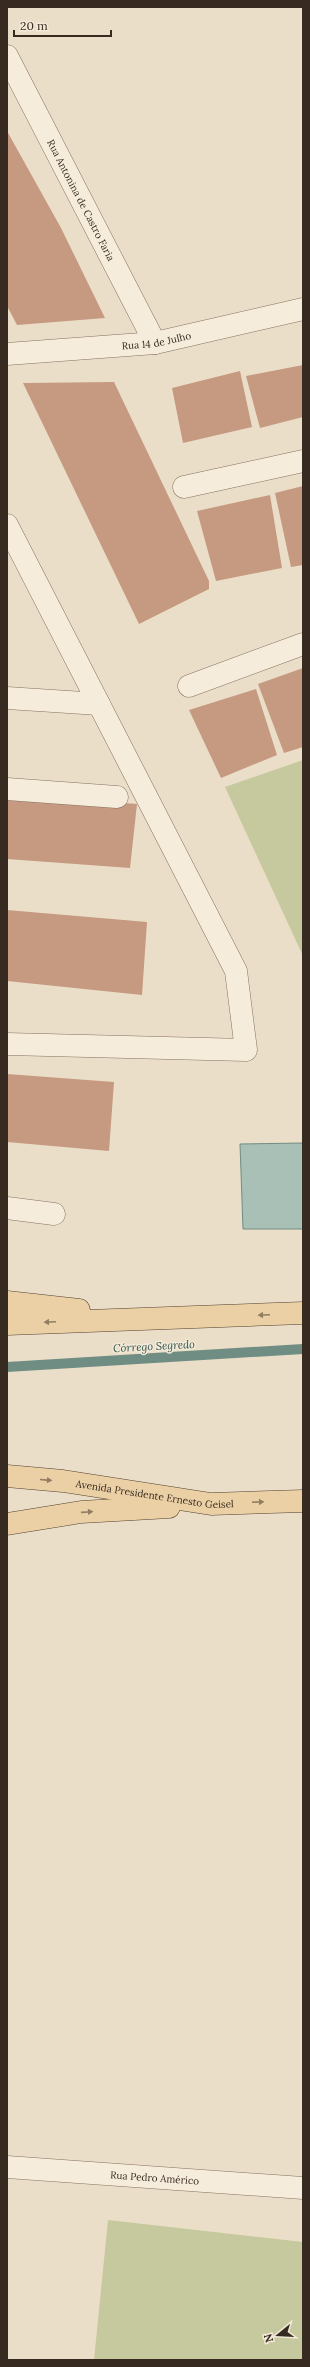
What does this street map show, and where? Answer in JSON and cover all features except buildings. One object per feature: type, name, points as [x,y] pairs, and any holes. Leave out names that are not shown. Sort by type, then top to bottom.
[{"type":"main road","points":[[7,1302],[150,1318]]},
{"type":"main road","points":[[7,1324],[303,1313]]},
{"type":"main road","name":"Avenida Presidente Ernesto Geisel","points":[[7,1476],[63,1481],[212,1504],[303,1501]]},
{"type":"main road","points":[[7,1524],[81,1512],[212,1504]]},
{"type":"street","name":"Rua Antonina de Castro Faria","points":[[7,56],[155,343]]},
{"type":"street","name":"Rua 14 de Julho","points":[[7,354],[155,343],[303,309]]},
{"type":"street","points":[[184,487],[303,461]]},
{"type":"street","points":[[7,525],[236,970],[246,1050],[7,1044]]},
{"type":"street","points":[[190,686],[303,644]]},
{"type":"street","points":[[7,698],[99,704]]},
{"type":"street","points":[[7,788],[117,797]]},
{"type":"street","points":[[7,1208],[54,1214]]},
{"type":"street","name":"Rua Pedro Américo","points":[[7,2167],[303,2188]]},
{"type":"green space","points":[[303,760],[303,956],[225,787]]},
{"type":"green space","points":[[108,2220],[303,2242],[303,2360],[94,2360]]},
{"type":"shaded area","points":[[303,1143],[303,1229],[243,1229],[240,1144]]},
{"type":"waterway","name":"Córrego Segredo","points":[[7,1367],[303,1349]]}]
